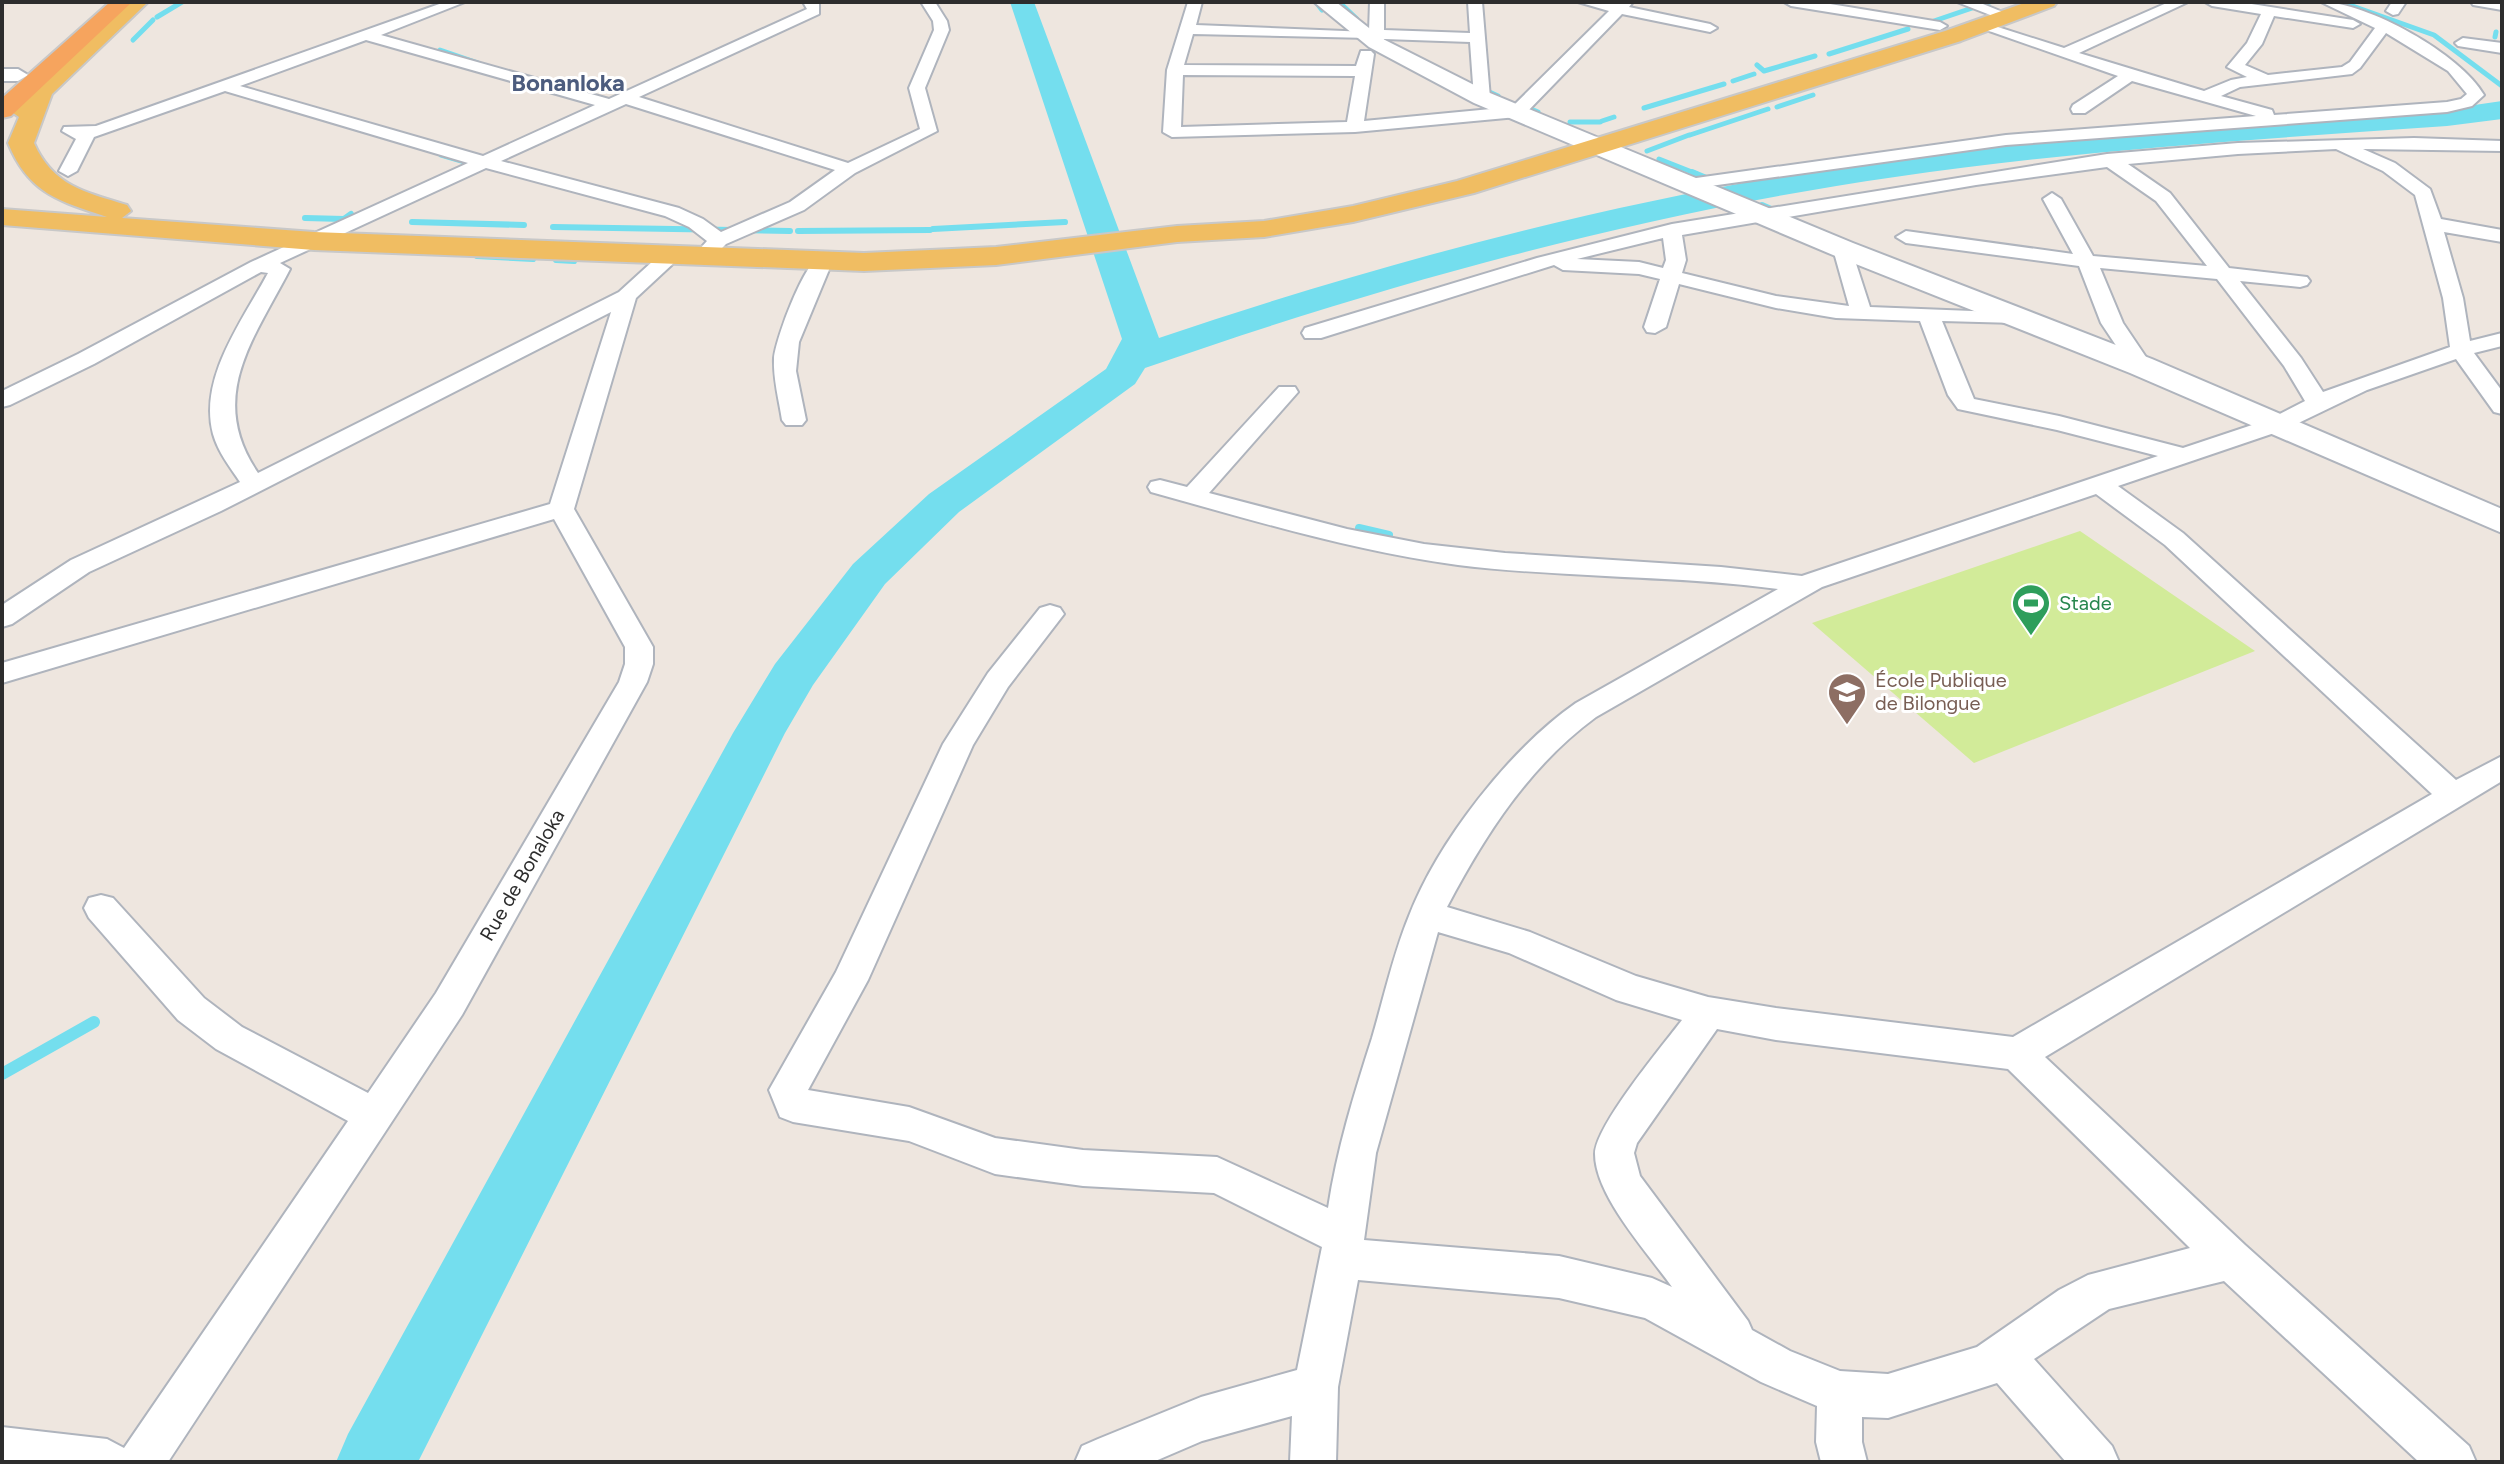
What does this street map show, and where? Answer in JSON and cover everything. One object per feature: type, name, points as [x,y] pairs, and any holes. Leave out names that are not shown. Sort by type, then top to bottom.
[{"type":"highway","points":[[2,111],[122,2]]},
{"type":"main road","points":[[7,79],[105,2]]},
{"type":"main road","points":[[2,128],[138,2]]},
{"type":"main road","points":[[1324,2],[1371,38],[1482,98],[1843,249],[2141,366],[2502,522]]},
{"type":"main road","points":[[1593,144],[1624,125],[1940,26],[1989,11],[2047,2]]},
{"type":"main road","points":[[9,219],[671,255],[711,247],[823,260],[944,260],[1174,229],[1264,229],[1353,214],[1465,187],[1989,11]]},
{"type":"main road","points":[[42,90],[21,143],[28,166],[53,188],[126,215]]},
{"type":"main road","points":[[2,194],[53,208],[325,236],[711,247],[943,249],[1053,244]]},
{"type":"street","points":[[68,171],[78,132],[228,87],[458,2]]},
{"type":"street","points":[[2,400],[86,359],[258,266],[814,11],[814,5],[810,2]]},
{"type":"street","points":[[228,87],[484,162],[672,212],[696,223],[711,247],[797,206],[849,169],[929,131],[917,95],[918,83],[929,54],[939,46],[942,28],[928,2]]},
{"type":"street","points":[[1195,2],[1175,70],[1172,132],[1355,127],[1517,112],[1622,6]]},
{"type":"street","points":[[1355,127],[1377,2]]},
{"type":"street","points":[[1475,2],[1482,98]]},
{"type":"street","points":[[1585,2],[1622,6],[1710,28]]},
{"type":"street","points":[[1791,2],[1838,5],[1940,26]]},
{"type":"street","points":[[2066,53],[2181,2]]},
{"type":"street","points":[[2212,2],[2387,29]]},
{"type":"street","points":[[1695,187],[2006,140],[2288,122],[2447,107],[2466,103],[2476,95],[2464,77],[2387,29],[2328,2]]},
{"type":"street","points":[[2478,2],[2502,6]]},
{"type":"street","points":[[1989,11],[2066,53],[2288,122],[2409,180],[2424,193],[2434,224],[2453,298],[2461,350],[2502,407]]},
{"type":"street","points":[[2269,12],[2254,44],[2235,67],[2269,80]]},
{"type":"street","points":[[1186,29],[1371,38],[1477,38]]},
{"type":"street","points":[[2205,97],[2237,83],[2346,71],[2387,29]]},
{"type":"street","points":[[365,35],[620,102],[849,169]]},
{"type":"street","points":[[2463,43],[2502,48]]},
{"type":"street","points":[[1175,70],[1363,71]]},
{"type":"street","points":[[2079,109],[2130,75]]},
{"type":"street","points":[[2478,145],[2480,135],[2502,129]]},
{"type":"street","points":[[1313,333],[1545,261],[1758,212],[2107,159],[2327,140],[2502,146]]},
{"type":"street","points":[[2107,159],[2163,197],[2293,363],[2317,401]]},
{"type":"street","points":[[2052,199],[2087,262],[2112,323],[2141,366]]},
{"type":"street","points":[[2434,224],[2502,236]]},
{"type":"street","points":[[1655,327],[1676,260],[1672,230]]},
{"type":"street","points":[[1906,237],[2087,262],[2300,281]]},
{"type":"street","points":[[1843,249],[1862,314]]},
{"type":"street","points":[[2,618],[80,566],[254,485],[626,296],[671,255]]},
{"type":"street","points":[[794,420],[785,374],[785,355],[789,337],[823,260]]},
{"type":"street","points":[[1545,261],[1639,268],[1776,302],[1862,314],[2016,317]]},
{"type":"street","points":[[254,485],[234,456],[223,427],[222,396],[231,366],[280,269],[258,266]]},
{"type":"street","points":[[2,673],[561,509],[626,296]]},
{"type":"street","points":[[1929,316],[1959,395],[1966,404],[2059,423],[2185,456]]},
{"type":"street","points":[[1313,1462],[1316,1387],[1343,1248],[1356,1153],[1426,915],[1464,844],[1491,805],[1558,730],[1586,710],[1807,585],[2278,424],[2317,401],[2461,350],[2502,339]]},
{"type":"street","points":[[1192,496],[1287,392]]},
{"type":"street","points":[[2099,484],[2174,539],[2455,797]]},
{"type":"street","points":[[1160,487],[1356,539],[1432,553],[1551,566],[1807,585]]},
{"type":"street","name":"Rue de Bonaloka","points":[[141,1462],[449,1004],[633,682],[639,664],[639,647],[561,509]]},
{"type":"street","points":[[1050,614],[998,680],[958,744],[850,980],[788,1090],[793,1105],[909,1124],[995,1156],[1083,1168],[1217,1175],[1343,1248],[1559,1277],[1652,1299],[1776,1367],[1840,1393],[1888,1396],[1988,1365],[2074,1305],[2103,1290],[2230,1259]]},
{"type":"street","points":[[2017,1054],[2502,767]]},
{"type":"street","points":[[101,908],[191,1009],[229,1038],[374,1116]]},
{"type":"street","points":[[1426,915],[1518,942],[1629,989],[1708,1012],[2017,1054],[2230,1259],[2453,1462]]},
{"type":"street","points":[[1708,1012],[1621,1134],[1614,1153],[1622,1184],[1739,1344]]},
{"type":"street","points":[[2001,1355],[2096,1462]]},
{"type":"street","points":[[1098,1462],[1201,1419],[1316,1387]]},
{"type":"street","points":[[1840,1393],[1839,1442],[1844,1462]]},
{"type":"street","points":[[2,1450],[107,1462]]},
{"type":"green space","name":"Stade","points":[[2080,531],[2255,651],[1974,763],[1812,623]]},
{"type":"waterway","points":[[157,17],[182,2]]},
{"type":"waterway","points":[[376,1462],[693,857],[793,676],[869,574],[944,503],[1121,376],[1141,339],[1022,2]]},
{"type":"waterway","points":[[1316,2],[1322,10]]},
{"type":"waterway","points":[[1339,2],[1357,19]]},
{"type":"waterway","points":[[1928,23],[1990,2]]},
{"type":"waterway","points":[[2341,2],[2434,35],[2502,86]]},
{"type":"waterway","points":[[133,40],[153,20]]},
{"type":"waterway","points":[[1829,54],[1908,29]]},
{"type":"waterway","points":[[2495,37],[2496,32]]},
{"type":"waterway","points":[[440,50],[478,63]]},
{"type":"waterway","points":[[1757,65],[1764,71],[1815,56]]},
{"type":"waterway","points":[[1733,81],[1754,74]]},
{"type":"waterway","points":[[1644,108],[1724,84]]},
{"type":"waterway","points":[[1485,90],[1498,96]]},
{"type":"waterway","points":[[1777,107],[1813,95]]},
{"type":"waterway","points":[[1522,105],[1538,112]]},
{"type":"waterway","points":[[1690,135],[1768,109]]},
{"type":"waterway","points":[[1130,360],[1344,290],[1452,259],[1671,207],[1781,186],[2048,148],[2502,110]]},
{"type":"waterway","points":[[1602,121],[1614,117]]},
{"type":"waterway","points":[[1570,122],[1600,122]]},
{"type":"waterway","points":[[1647,151],[1689,135]]},
{"type":"waterway","points":[[441,155],[465,162]]},
{"type":"waterway","points":[[1659,159],[1693,172]]},
{"type":"waterway","points":[[1693,172],[1697,174]]},
{"type":"waterway","points":[[1693,172],[1711,180]]},
{"type":"waterway","points":[[1725,190],[1740,196]]},
{"type":"waterway","points":[[1762,205],[1778,212]]},
{"type":"waterway","points":[[305,218],[344,219],[351,214]]},
{"type":"waterway","points":[[412,222],[524,225]]},
{"type":"waterway","points":[[933,229],[1065,222]]},
{"type":"waterway","points":[[553,227],[790,231]]},
{"type":"waterway","points":[[798,231],[930,230]]},
{"type":"waterway","points":[[477,256],[533,259]]},
{"type":"waterway","points":[[556,260],[574,261]]},
{"type":"waterway","points":[[1359,528],[1389,535]]},
{"type":"waterway","points":[[2,1074],[94,1022]]},
{"type":"place","name":"Stade","points":[[2031,637]]},
{"type":"place","name":"École Publique de Bilongue","points":[[1847,726]]},
{"type":"district","name":"Bonanloka","points":[[568,82]]}]
